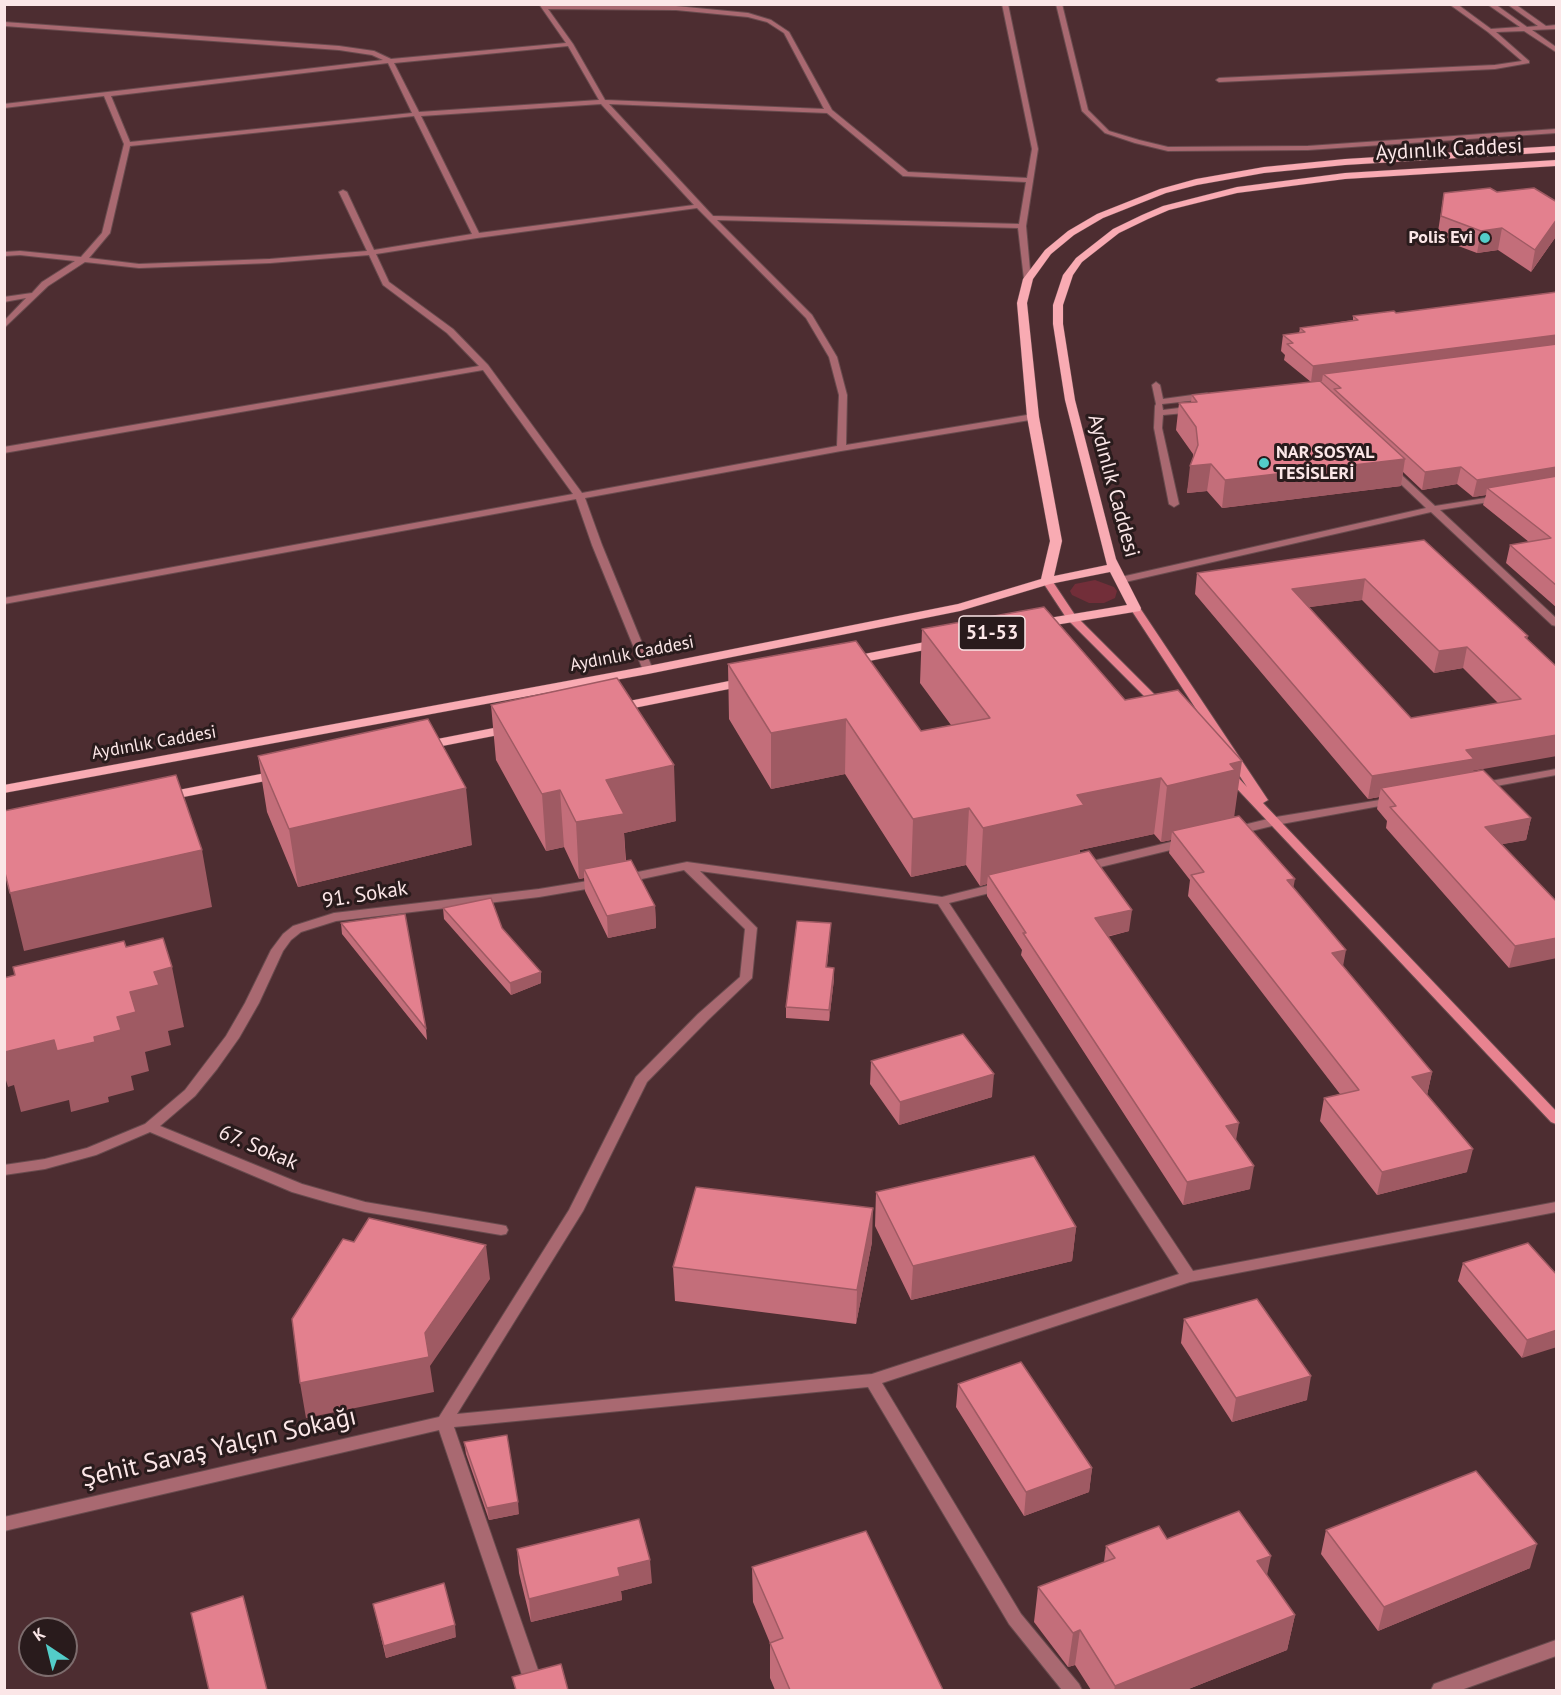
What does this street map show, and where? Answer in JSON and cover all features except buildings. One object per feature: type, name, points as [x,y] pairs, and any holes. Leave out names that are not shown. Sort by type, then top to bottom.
[{"type":"main road","name":"Aydınlık Caddesi","points":[[4,789],[648,670],[960,607],[1047,581],[1056,541],[1033,417],[1022,303],[1028,279],[1048,252],[1071,233],[1132,202],[1196,182],[1264,170],[1345,162],[1557,149]]},
{"type":"main road","name":"Aydınlık Caddesi","points":[[1135,608],[1114,567],[1070,400],[1058,324],[1061,291],[1068,274],[1079,260],[1116,231],[1145,217],[1166,208],[1237,190],[1345,176],[1557,163]]},
{"type":"main road","points":[[1047,581],[1114,567]]},
{"type":"main road","name":"51-53","points":[[1024,626],[1135,608]]},
{"type":"main road","name":"51-53","points":[[837,664],[954,640]]},
{"type":"main road","points":[[602,710],[766,678]]},
{"type":"main road","points":[[415,747],[532,724]]},
{"type":"main road","points":[[145,800],[298,770]]},
{"type":"street","points":[[1005,4],[1035,149],[1022,226],[1028,279]]},
{"type":"street","points":[[1059,4],[1085,111],[1107,132],[1137,142],[1168,149],[1308,148],[1557,131]]},
{"type":"street","points":[[1219,80],[1495,67],[1527,62],[1490,31],[1452,4]]},
{"type":"street","points":[[1490,4],[1557,50]]},
{"type":"street","points":[[1510,4],[1557,35]]},
{"type":"street","points":[[544,6],[676,8],[748,15],[769,21],[786,32],[829,111],[906,174],[1031,180]]},
{"type":"street","points":[[544,6],[570,44],[603,102],[699,206],[809,317],[833,357],[843,395],[841,448]]},
{"type":"street","points":[[4,24],[339,48],[374,53],[390,61],[477,236]]},
{"type":"street","points":[[1490,31],[1557,27]]},
{"type":"street","points":[[4,106],[390,61],[570,44]]},
{"type":"street","points":[[4,326],[45,284],[83,260],[106,233],[127,144],[107,95]]},
{"type":"street","points":[[127,144],[418,114],[603,102],[829,111]]},
{"type":"street","points":[[343,192],[386,283],[450,331],[485,367],[580,496],[648,670]]},
{"type":"street","points":[[4,254],[20,253],[139,266],[270,261],[370,253],[699,206]]},
{"type":"street","points":[[712,218],[1022,226]]},
{"type":"street","points":[[4,300],[32,295]]},
{"type":"street","points":[[4,450],[485,367]]},
{"type":"street","points":[[1156,385],[1160,413],[1158,428],[1174,504]]},
{"type":"street","points":[[1159,402],[1215,396]]},
{"type":"street","points":[[1160,413],[1204,408]]},
{"type":"street","points":[[4,601],[841,448],[1033,417]]},
{"type":"street","points":[[1381,461],[1557,623]]},
{"type":"street","points":[[1121,579],[1432,509],[1511,496]]},
{"type":"street","points":[[1047,581],[1071,617],[1169,715]]},
{"type":"street","points":[[1135,608],[1276,821]]},
{"type":"street","points":[[1218,764],[1276,821],[1557,1119]]},
{"type":"street","points":[[1463,789],[1557,772]]},
{"type":"street","points":[[1218,835],[1276,821],[1404,799]]},
{"type":"street","points":[[1068,871],[1195,840]]},
{"type":"street","points":[[536,1690],[444,1422],[576,1211],[641,1080],[746,978],[751,928],[687,866]]},
{"type":"street","name":"91. Sokak","points":[[150,1126],[190,1093],[212,1066],[232,1038],[252,1003],[276,950],[286,937],[297,929],[334,917],[539,893],[687,866],[942,901]]},
{"type":"street","points":[[1011,884],[942,901],[1189,1277]]},
{"type":"street","points":[[4,1170],[45,1164],[91,1152],[150,1126]]},
{"type":"street","name":"67. Sokak","points":[[150,1126],[297,1188],[330,1198],[365,1207],[501,1230]]},
{"type":"street","name":"Şehit Savaş Yalçın Sokağı","points":[[4,1524],[444,1422],[872,1380],[1189,1277],[1557,1207]]},
{"type":"street","points":[[872,1380],[1015,1619],[1073,1690]]},
{"type":"street","points":[[1440,1690],[1557,1648]]},
{"type":"shaded area","points":[[1095,580],[1114,587],[1117,591],[1115,598],[1104,603],[1089,603],[1072,595],[1070,591],[1075,584]]},
{"type":"place","name":"Polis Evi","points":[[1485,238]]},
{"type":"place","name":"NAR SOSYAL TESİSLERİ","points":[[1264,463]]}]
